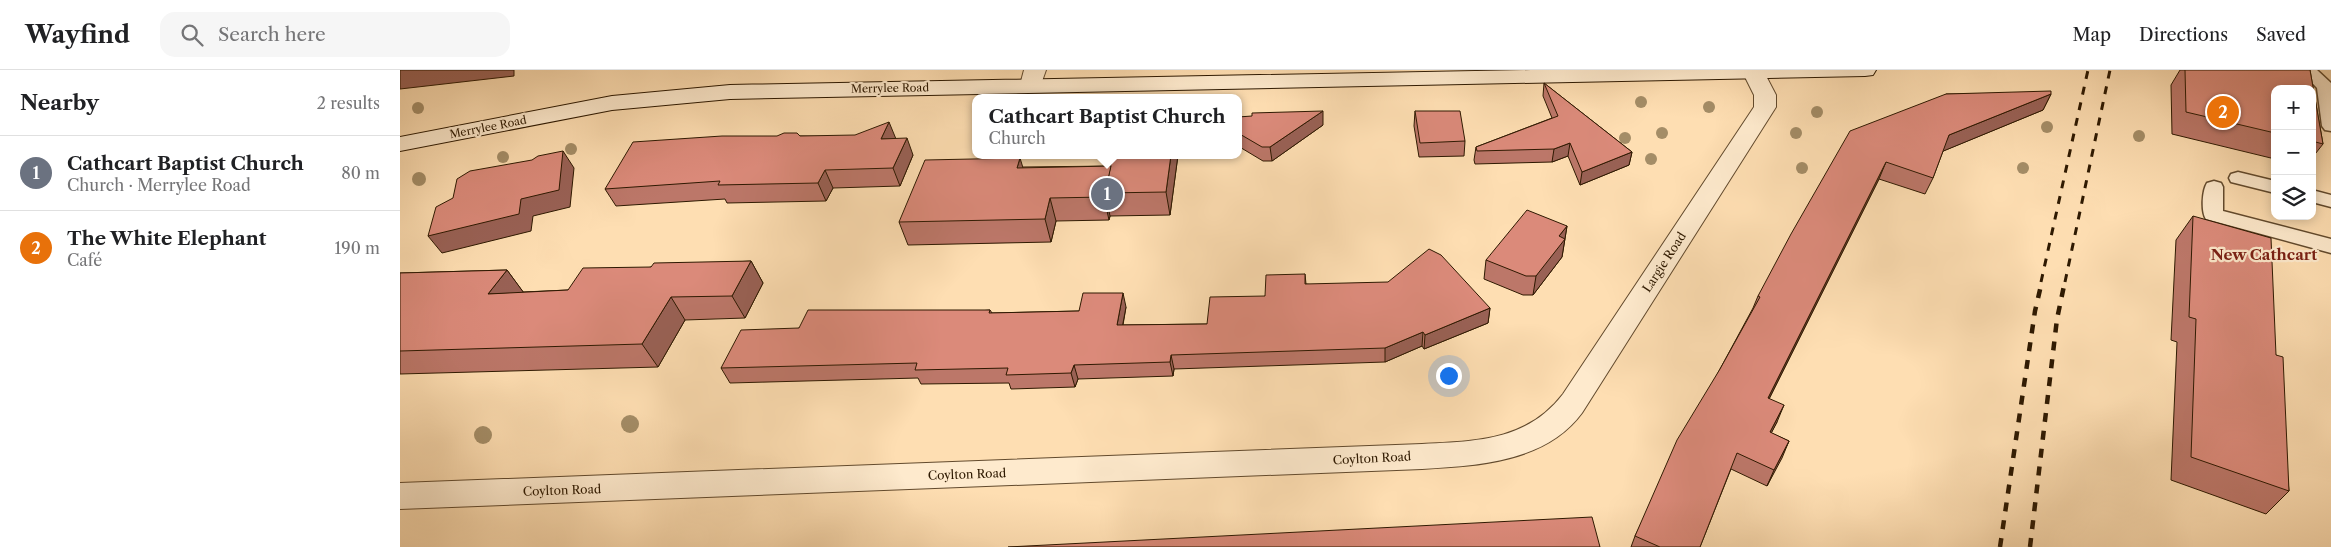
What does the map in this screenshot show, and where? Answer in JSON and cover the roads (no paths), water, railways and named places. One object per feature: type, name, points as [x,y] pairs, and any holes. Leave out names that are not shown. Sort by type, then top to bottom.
[{"type":"main road","name":"Merrylee Road","points":[[400,144],[580,109],[678,95],[1033,78],[1754,73],[1865,70]]},
{"type":"main road","name":"Largie Road","points":[[1532,438],[1554,425],[1574,402],[1765,106],[1765,95],[1754,73]]},
{"type":"main road","name":"Coylton Road","points":[[400,496],[1378,458],[1461,453],[1503,447],[1532,438]]},
{"type":"lane","points":[[2308,70],[2325,87],[2331,126]]},
{"type":"lane","points":[[2238,178],[2271,186]]},
{"type":"lane","points":[[2214,187],[2213,215],[2331,246]]},
{"type":"lane","points":[[2316,197],[2331,200]]},
{"type":"railway","points":[[2041,282],[2088,70]]},
{"type":"railway","points":[[2065,282],[2110,70]]},
{"type":"railway","points":[[2000,547],[2035,311],[2042,281]]},
{"type":"railway","points":[[2030,547],[2057,319],[2065,281]]},
{"type":"place","name":"The White Elephant","points":[[2223,112]]},
{"type":"place","name":"Cathcart Baptist Church","points":[[1107,194]]},
{"type":"district","name":"New Cathcart","points":[[2264,254]]}]
